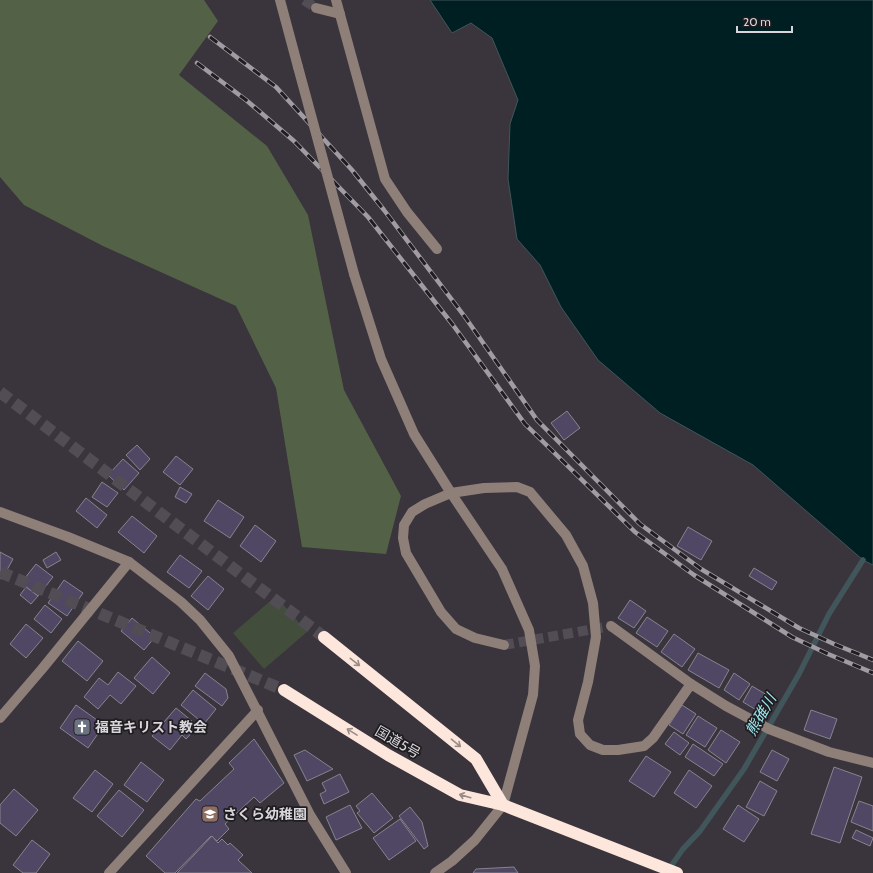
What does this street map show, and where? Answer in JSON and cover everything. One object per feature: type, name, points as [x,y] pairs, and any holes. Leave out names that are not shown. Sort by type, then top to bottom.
[{"type":"highway","points":[[324,637],[476,759],[503,805]]},
{"type":"highway","name":"国道5号","points":[[284,690],[388,755],[460,795],[503,805],[677,873]]},
{"type":"street","points":[[280,0],[354,274],[384,366],[414,434],[451,493],[502,569],[529,630],[532,644],[535,666],[533,695],[503,805],[475,840],[452,861],[435,873]]},
{"type":"street","points":[[336,0],[385,179],[407,212],[437,249]]},
{"type":"street","points":[[316,8],[340,14]]},
{"type":"street","points":[[504,645],[475,638],[456,629],[441,612],[406,553],[403,538],[404,525],[412,512],[425,504],[451,493],[484,488],[517,487],[530,492],[566,535],[583,566],[593,603],[596,637],[588,682],[578,720],[580,734],[590,745],[603,750],[618,750],[644,746],[653,738],[691,684]]},
{"type":"street","points":[[0,512],[68,537],[129,562],[181,602],[200,620],[229,656],[258,710],[310,815],[346,873]]},
{"type":"street","points":[[0,718],[129,562]]},
{"type":"street","points":[[611,626],[691,684],[769,730],[829,752],[873,763]]},
{"type":"street","points":[[109,873],[258,710]]},
{"type":"green space","points":[[0,0],[204,0],[218,21],[179,75],[267,146],[308,215],[344,390],[401,496],[386,554],[302,547],[276,388],[236,306],[103,246],[24,205],[0,177]]},
{"type":"green space","points":[[276,596],[307,632],[264,669],[233,633]]},
{"type":"water","points":[[430,0],[873,0],[873,565],[863,560],[753,465],[660,413],[598,360],[561,307],[540,265],[517,239],[508,179],[510,124],[518,100],[492,38],[471,23],[452,33]]},
{"type":"building","points":[[567,411],[580,428],[564,440],[551,423]]},
{"type":"building","points":[[137,445],[150,459],[140,470],[126,455]]},
{"type":"building","points":[[176,456],[193,469],[180,485],[163,472]]},
{"type":"building","points":[[123,459],[139,473],[124,490],[108,475]]},
{"type":"building","points":[[102,482],[118,493],[107,507],[92,497]]},
{"type":"building","points":[[180,487],[192,494],[186,503],[175,497]]},
{"type":"building","points":[[86,498],[107,515],[97,528],[76,511]]},
{"type":"building","points":[[218,500],[244,517],[230,538],[204,521]]},
{"type":"building","points":[[132,516],[157,536],[144,553],[118,532]]},
{"type":"building","points":[[255,525],[276,541],[261,562],[240,546]]},
{"type":"building","points":[[688,527],[712,541],[701,560],[677,546]]},
{"type":"building","points":[[0,552],[13,559],[2,579],[0,578]]},
{"type":"building","points":[[56,552],[61,560],[47,568],[43,560]]},
{"type":"building","points":[[180,555],[202,571],[189,588],[167,572]]},
{"type":"building","points":[[36,564],[53,577],[38,596],[21,583]]},
{"type":"building","points":[[754,568],[777,582],[772,590],[749,576]]},
{"type":"building","points":[[208,576],[224,589],[208,610],[191,596]]},
{"type":"building","points":[[64,580],[83,593],[67,616],[48,603]]},
{"type":"building","points":[[26,587],[38,596],[31,604],[20,595]]},
{"type":"building","points":[[630,600],[646,611],[634,628],[618,618]]},
{"type":"building","points":[[45,605],[62,619],[51,633],[34,619]]},
{"type":"building","points":[[647,617],[668,631],[657,647],[636,633]]},
{"type":"building","points":[[132,618],[155,637],[144,650],[121,631]]},
{"type":"building","points":[[26,624],[43,638],[26,658],[10,644]]},
{"type":"building","points":[[674,634],[695,649],[682,667],[661,652]]},
{"type":"building","points":[[78,641],[103,661],[87,681],[62,661]]},
{"type":"building","points":[[698,653],[729,670],[719,688],[688,670]]},
{"type":"building","points":[[152,657],[170,673],[153,694],[134,678]]},
{"type":"building","points":[[118,672],[136,686],[121,704],[110,695],[98,709],[84,697],[99,678],[108,685]]},
{"type":"building","points":[[205,673],[226,689],[228,698],[222,706],[195,686]]},
{"type":"building","points":[[734,673],[750,684],[739,700],[724,690]]},
{"type":"building","points":[[752,686],[767,695],[758,711],[743,702]]},
{"type":"building","points":[[193,690],[216,709],[204,724],[181,705]]},
{"type":"building","name":"福音キリスト教会","points":[[76,705],[104,725],[88,748],[60,728]]},
{"type":"building","points":[[682,705],[696,714],[683,734],[669,725]]},
{"type":"building","points":[[176,708],[198,726],[186,739],[182,735],[170,750],[152,736]]},
{"type":"building","points":[[811,710],[837,719],[830,739],[804,730]]},
{"type":"building","points":[[698,716],[717,728],[705,747],[686,735]]},
{"type":"building","points":[[721,730],[740,742],[726,763],[708,750]]},
{"type":"building","points":[[674,732],[689,743],[680,755],[665,744]]},
{"type":"building","name":"さくら幼稚園","points":[[254,739],[284,783],[260,803],[254,797],[225,824],[229,829],[217,841],[211,836],[175,873],[165,873],[146,856],[196,799],[200,801],[234,769],[229,763]]},
{"type":"building","points":[[693,744],[723,764],[714,776],[685,757]]},
{"type":"building","points":[[305,750],[333,769],[307,781],[294,755]]},
{"type":"building","points":[[772,750],[789,759],[777,781],[760,772]]},
{"type":"building","points":[[646,756],[671,772],[654,797],[629,781]]},
{"type":"building","points":[[141,762],[164,780],[147,802],[124,785]]},
{"type":"building","points":[[834,767],[862,777],[840,843],[811,834]]},
{"type":"building","points":[[95,770],[113,784],[92,812],[73,798]]},
{"type":"building","points":[[689,770],[712,786],[696,808],[674,793]]},
{"type":"building","points":[[340,774],[349,792],[324,804],[320,794],[326,791],[322,783]]},
{"type":"building","points":[[760,781],[777,791],[764,816],[746,807]]},
{"type":"building","points":[[14,789],[38,810],[16,836],[0,823],[0,805]]},
{"type":"building","points":[[119,790],[144,810],[122,837],[97,816]]},
{"type":"building","points":[[372,793],[393,818],[374,833],[357,813],[360,811],[356,806]]},
{"type":"building","points":[[859,801],[873,806],[873,831],[851,822]]},
{"type":"building","points":[[350,805],[362,828],[336,840],[326,817]]},
{"type":"building","points":[[738,805],[759,819],[744,842],[723,829]]},
{"type":"building","points":[[410,807],[422,822],[428,846],[424,849],[399,816]]},
{"type":"building","points":[[400,819],[416,841],[389,860],[373,838]]},
{"type":"building","points":[[856,830],[873,838],[870,846],[852,838]]},
{"type":"building","points":[[212,836],[218,843],[222,839],[228,845],[230,843],[243,855],[238,860],[252,873],[177,873]]},
{"type":"building","points":[[32,840],[50,854],[36,873],[23,873],[13,865]]},
{"type":"building","points":[[514,867],[518,873],[473,873],[476,869]]},
{"type":"waterway","name":"熊碓川","points":[[669,869],[683,849],[700,831],[744,769],[799,674],[829,614],[863,560]]},
{"type":"tunnel","points":[[304,0],[316,8]]},
{"type":"tunnel","points":[[0,392],[324,637]]},
{"type":"tunnel","points":[[0,572],[284,690]]},
{"type":"tunnel","points":[[504,645],[611,626]]},
{"type":"railway","points":[[210,37],[276,87],[352,170],[465,317],[537,420],[640,524],[701,569],[799,628],[873,660]]},
{"type":"railway","points":[[197,63],[246,100],[294,141],[368,217],[453,325],[525,424],[635,532],[694,575],[792,637],[873,673]]},
{"type":"place","name":"福音キリスト教会","points":[[82,727]]},
{"type":"place","name":"さくら幼稚園","points":[[210,814]]}]
